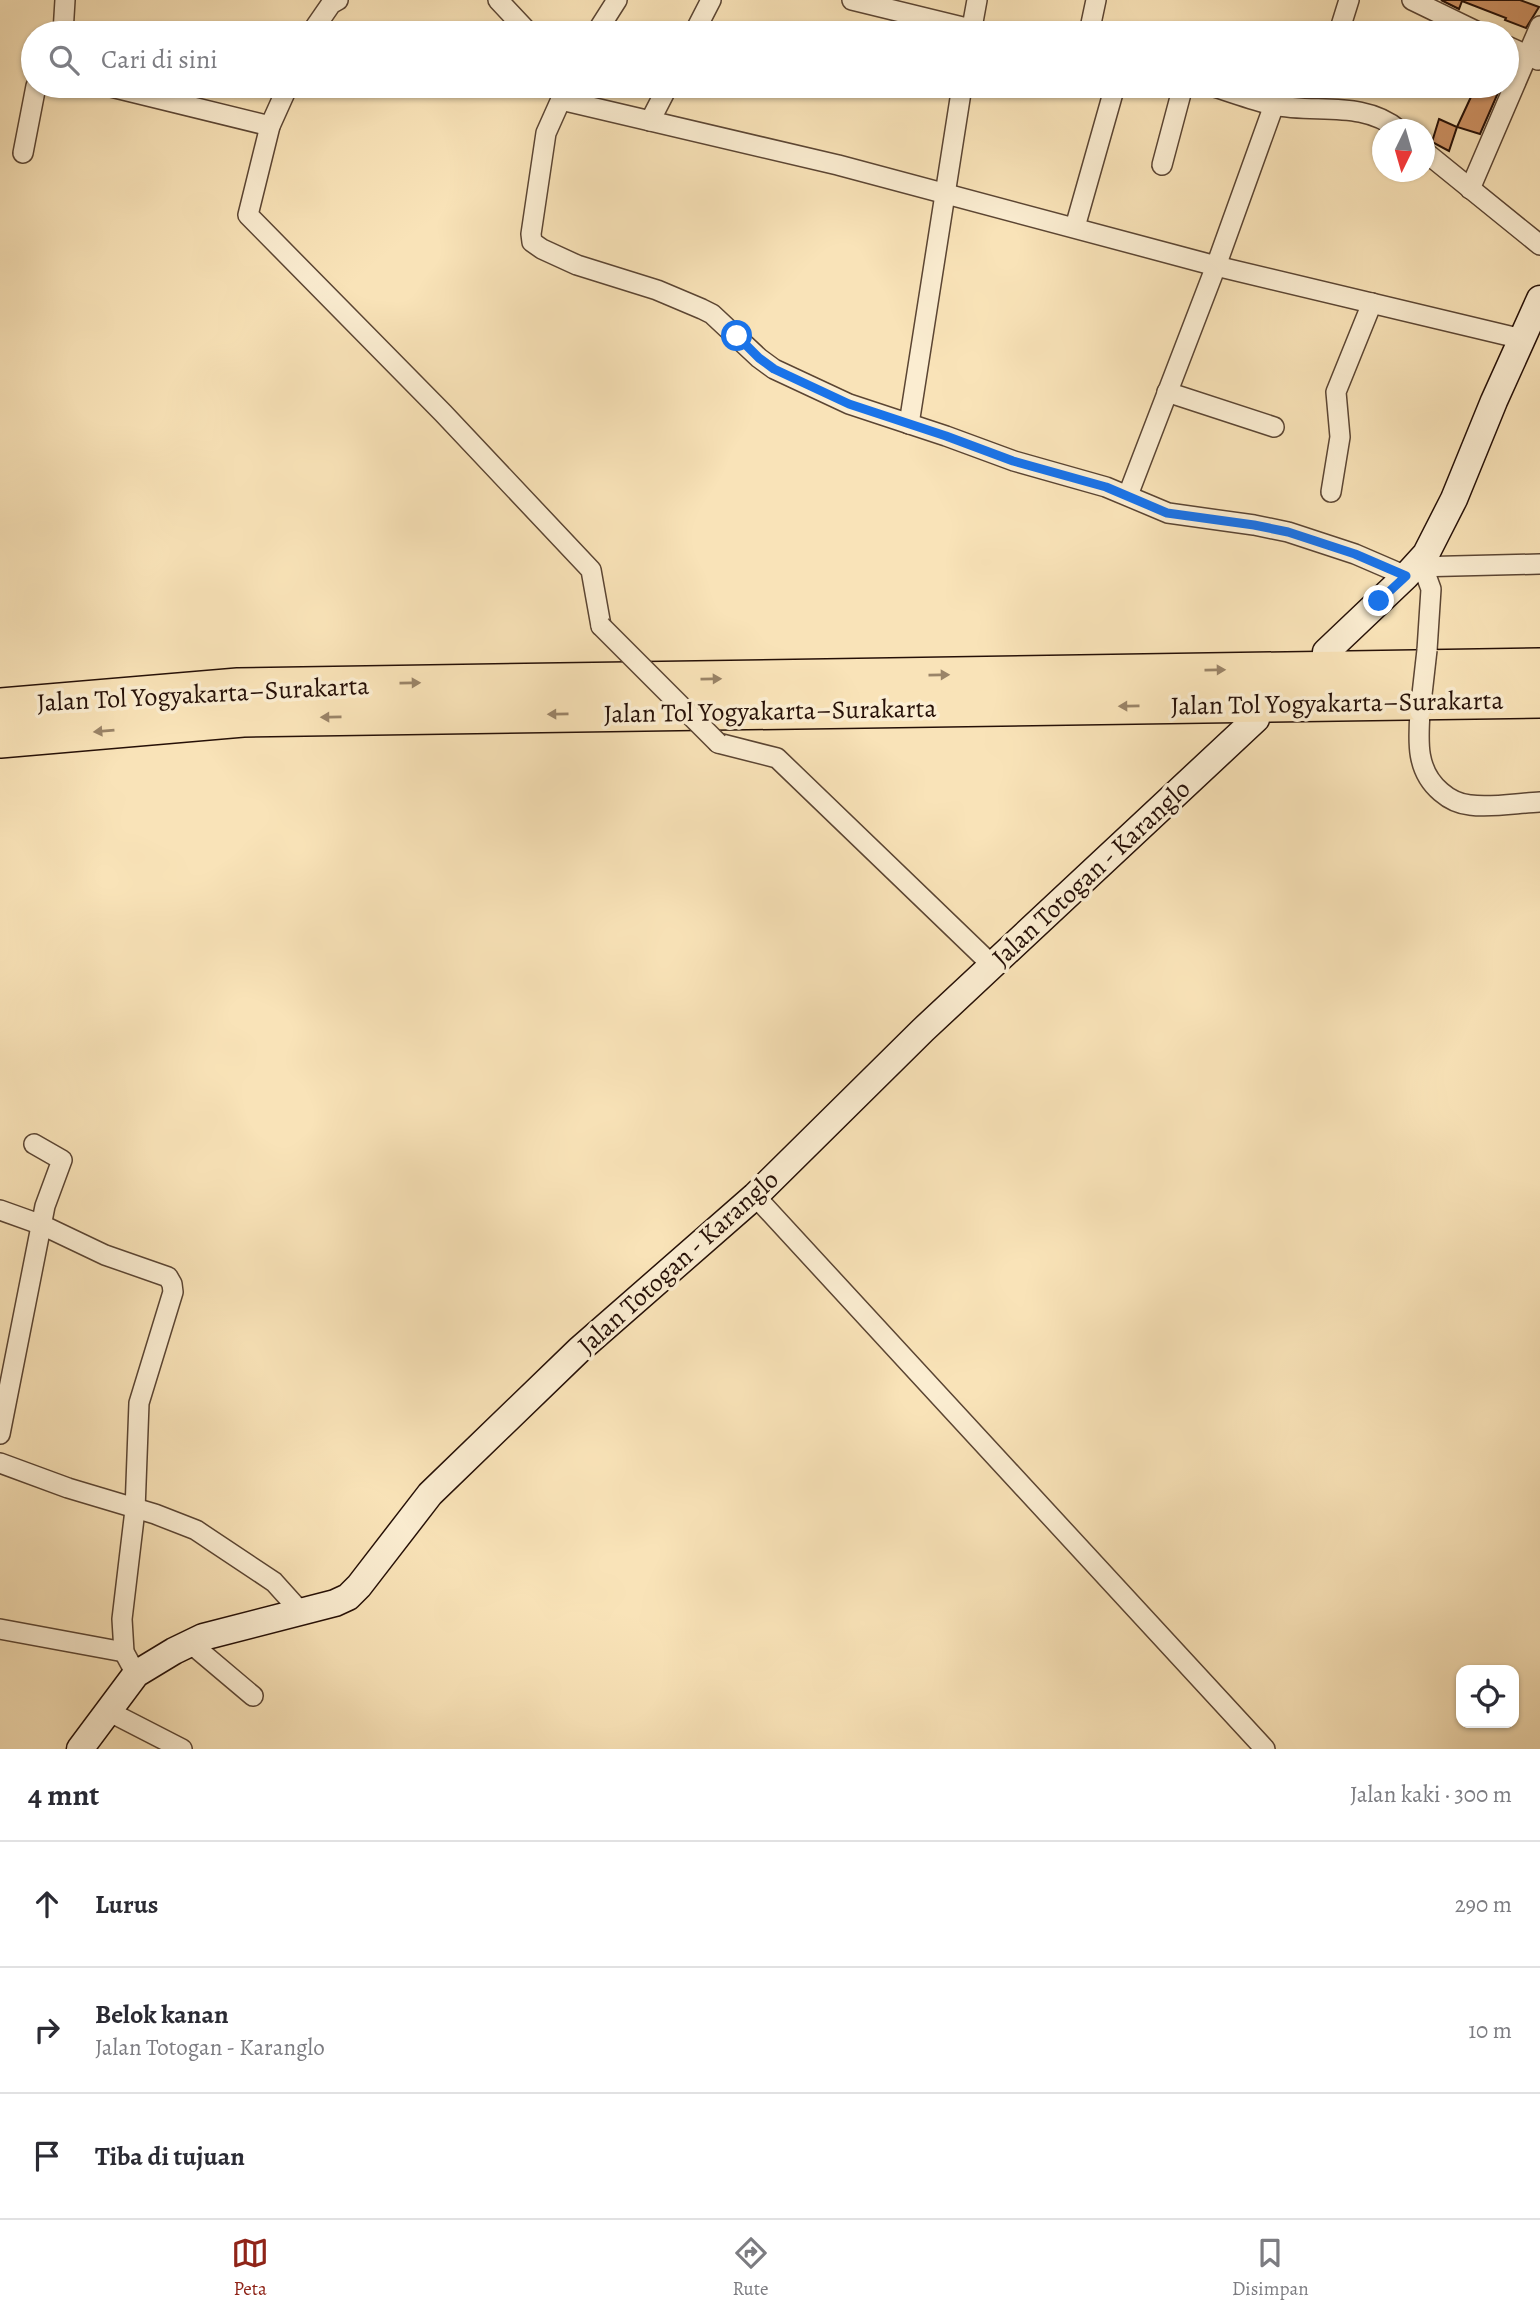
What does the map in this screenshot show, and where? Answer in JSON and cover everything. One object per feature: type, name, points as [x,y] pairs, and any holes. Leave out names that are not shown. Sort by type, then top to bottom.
[{"type":"highway","name":"Jalan Tol Yogyakarta–Surakarta","points":[[0,706],[238,686],[1540,666]]},
{"type":"highway","name":"Jalan Tol Yogyakarta–Surakarta","points":[[0,740],[243,719],[1540,700]]},
{"type":"main road","points":[[1325,652],[1414,570],[1426,554],[1454,499],[1494,401],[1529,334],[1540,299]]},
{"type":"main road","name":"Jalan Totogan - Karanglo","points":[[80,1749],[108,1711],[130,1663],[189,1642],[348,1597],[359,1587],[430,1494],[579,1350],[755,1196],[992,965],[1256,719]]},
{"type":"street","points":[[64,21],[65,0]]},
{"type":"street","points":[[319,21],[331,4],[338,0]]},
{"type":"street","points":[[498,0],[518,21]]},
{"type":"street","points":[[604,21],[617,0]]},
{"type":"street","points":[[700,21],[711,0]]},
{"type":"street","points":[[852,0],[933,21]]},
{"type":"street","points":[[976,21],[977,0]]},
{"type":"street","points":[[1092,21],[1096,0]]},
{"type":"street","points":[[1342,21],[1349,0]]},
{"type":"street","points":[[1412,0],[1455,21]]},
{"type":"street","points":[[1519,89],[1534,59],[1540,26]]},
{"type":"street","points":[[23,153],[34,98]]},
{"type":"street","points":[[156,98],[270,126]]},
{"type":"street","points":[[283,98],[270,126],[248,215],[434,403],[591,570],[601,626],[718,743],[777,758],[992,965]]},
{"type":"street","points":[[562,98],[550,121],[542,153],[532,242],[588,269],[657,290],[712,314],[774,369],[849,404],[1013,461],[1128,495],[1167,513],[1254,525],[1414,570],[1540,564]]},
{"type":"street","points":[[579,98],[650,121],[838,165],[1216,266],[1372,303],[1529,334]]},
{"type":"street","points":[[650,121],[662,98]]},
{"type":"street","points":[[909,424],[960,98]]},
{"type":"street","points":[[1075,227],[1112,98]]},
{"type":"street","points":[[1161,165],[1180,98]]},
{"type":"street","points":[[1251,98],[1274,105],[1358,110],[1384,119]]},
{"type":"street","points":[[1470,189],[1515,98]]},
{"type":"street","points":[[1128,495],[1216,266],[1274,105]]},
{"type":"street","points":[[1435,160],[1540,245]]},
{"type":"street","points":[[1331,492],[1340,437],[1336,392],[1372,303]]},
{"type":"street","points":[[1167,392],[1274,427]]},
{"type":"street","points":[[1414,570],[1431,589],[1418,740],[1421,764],[1433,785],[1444,795],[1466,805],[1540,802]]},
{"type":"street","points":[[0,1434],[49,1193],[62,1160],[34,1144]]},
{"type":"street","points":[[755,1196],[1265,1749]]},
{"type":"street","points":[[0,1210],[42,1225],[105,1255],[168,1277],[172,1284],[170,1300],[145,1375],[139,1403],[135,1510],[122,1619],[130,1663],[0,1629]]},
{"type":"street","points":[[0,1463],[196,1530],[316,1608]]},
{"type":"street","points":[[189,1642],[253,1696]]},
{"type":"street","points":[[108,1711],[183,1749]]},
{"type":"building","points":[[1441,0],[1520,0],[1539,7],[1526,28],[1519,25],[1519,21],[1508,21],[1462,1],[1459,9]]},
{"type":"building","points":[[1470,98],[1496,98],[1480,134],[1457,127]]},
{"type":"building","points":[[1439,119],[1457,127],[1449,151],[1435,144]]},
{"type":"route","points":[[737,336],[774,369],[849,404],[1053,474],[1106,487],[1167,513],[1288,532],[1355,554],[1406,576],[1379,601]]}]
